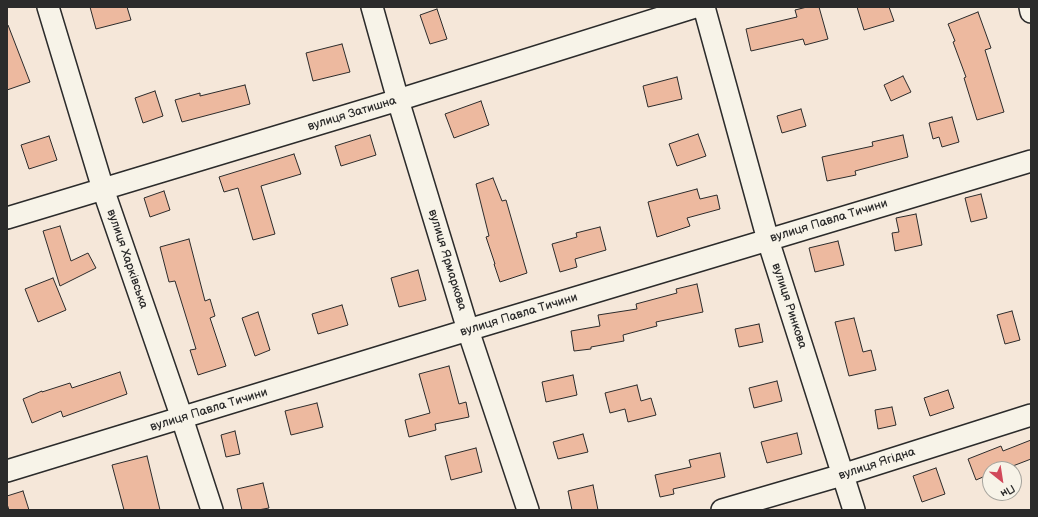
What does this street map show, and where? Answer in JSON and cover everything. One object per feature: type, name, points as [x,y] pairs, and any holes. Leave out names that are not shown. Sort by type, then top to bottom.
[{"type":"street","name":"вулиця Харківська","points":[[48,7],[103,189],[212,510]]},
{"type":"street","name":"вулиця Ярмаркова","points":[[372,7],[398,100],[468,330],[528,510]]},
{"type":"street","name":"вулиця Затишна","points":[[7,218],[398,100],[695,7]]},
{"type":"street","name":"вулиця Ринкова","points":[[704,7],[768,240],[854,510]]},
{"type":"street","points":[[1030,7],[1031,12]]},
{"type":"street","name":"вулиця Павла Тичини","points":[[7,471],[468,330],[1031,161]]},
{"type":"street","name":"вулиця Ягідна","points":[[722,510],[842,475],[1031,415]]},
{"type":"building","points":[[90,7],[127,7],[131,20],[96,29]]},
{"type":"building","points":[[807,7],[819,7],[828,39],[805,45],[803,39],[751,51],[746,29],[797,17],[795,10]]},
{"type":"building","points":[[857,7],[889,7],[894,21],[864,30]]},
{"type":"building","points":[[437,9],[447,39],[430,44],[420,15]]},
{"type":"building","points":[[978,12],[991,48],[985,50],[1004,112],[977,120],[964,78],[966,77],[948,24]]},
{"type":"building","points":[[7,25],[30,82],[7,90]]},
{"type":"building","points":[[342,44],[350,72],[313,81],[306,53]]},
{"type":"building","points":[[903,76],[911,92],[891,101],[884,85]]},
{"type":"building","points":[[677,77],[682,99],[648,107],[643,86]]},
{"type":"building","points":[[245,85],[250,104],[182,122],[175,100],[200,93],[200,96]]},
{"type":"building","points":[[155,91],[163,116],[143,123],[135,98]]},
{"type":"building","points":[[481,101],[489,125],[454,138],[445,114]]},
{"type":"building","points":[[801,109],[806,126],[782,133],[777,116]]},
{"type":"building","points":[[952,117],[959,142],[942,147],[939,137],[933,139],[929,123]]},
{"type":"building","points":[[698,134],[706,156],[677,166],[669,144]]},
{"type":"building","points":[[370,135],[376,155],[341,166],[335,146]]},
{"type":"building","points":[[903,135],[908,157],[855,171],[856,175],[827,181],[822,157],[873,146],[872,142]]},
{"type":"building","points":[[49,136],[57,160],[29,169],[21,145]]},
{"type":"building","points":[[294,154],[301,174],[261,186],[275,234],[253,240],[238,188],[224,192],[219,177]]},
{"type":"building","points":[[493,178],[502,201],[506,200],[527,273],[500,282],[486,237],[489,236],[476,184]]},
{"type":"building","points":[[697,189],[700,199],[717,195],[720,209],[687,218],[690,226],[657,237],[648,202]]},
{"type":"building","points":[[164,191],[170,210],[150,217],[144,198]]},
{"type":"building","points":[[981,194],[987,218],[971,222],[965,198]]},
{"type":"building","points":[[916,214],[922,245],[895,251],[892,233],[899,232],[896,218]]},
{"type":"building","points":[[60,226],[71,261],[88,253],[96,268],[60,286],[43,231]]},
{"type":"building","points":[[600,227],[606,250],[575,259],[577,267],[560,272],[552,244],[577,237],[576,233]]},
{"type":"building","points":[[189,239],[205,301],[210,299],[215,316],[210,318],[226,366],[198,375],[190,350],[196,349],[175,281],[169,282],[160,247]]},
{"type":"building","points":[[838,241],[844,265],[815,272],[809,248]]},
{"type":"building","points":[[418,270],[426,300],[399,307],[391,278]]},
{"type":"building","points":[[53,278],[66,310],[38,322],[25,289]]},
{"type":"building","points":[[697,284],[703,312],[656,322],[657,326],[623,335],[624,341],[591,347],[591,349],[574,351],[571,331],[600,326],[598,315],[637,309],[636,304],[677,293],[676,289]]},
{"type":"building","points":[[342,305],[348,325],[318,334],[312,314]]},
{"type":"building","points":[[1012,311],[1020,340],[1005,344],[997,315]]},
{"type":"building","points":[[258,312],[270,350],[255,356],[242,318]]},
{"type":"building","points":[[854,318],[863,352],[871,350],[876,370],[849,376],[835,322]]},
{"type":"building","points":[[759,324],[763,342],[739,347],[735,329]]},
{"type":"building","points":[[449,366],[459,404],[466,402],[469,417],[435,424],[436,430],[409,437],[405,420],[430,413],[419,374]]},
{"type":"building","points":[[120,372],[127,394],[63,417],[61,411],[32,423],[23,399],[42,391],[70,383],[72,388]]},
{"type":"building","points":[[573,375],[577,395],[546,402],[542,382]]},
{"type":"building","points":[[777,381],[782,401],[754,408],[749,388]]},
{"type":"building","points":[[637,385],[641,401],[651,398],[656,415],[628,422],[625,409],[610,413],[605,393]]},
{"type":"building","points":[[948,390],[954,408],[930,416],[924,398]]},
{"type":"building","points":[[317,403],[323,427],[291,435],[285,411]]},
{"type":"building","points":[[892,407],[896,425],[878,429],[875,410]]},
{"type":"building","points":[[235,431],[240,454],[226,457],[221,435]]},
{"type":"building","points":[[797,433],[802,454],[767,463],[761,442]]},
{"type":"building","points":[[583,434],[588,452],[558,459],[553,442]]},
{"type":"building","points":[[1031,440],[1031,459],[1022,462],[1022,461],[982,461],[982,477],[976,480],[968,459],[1001,446],[1003,451]]},
{"type":"building","points":[[476,448],[482,472],[451,480],[445,456]]},
{"type":"building","points":[[720,453],[725,477],[673,489],[674,494],[660,497],[655,475],[691,467],[689,460]]},
{"type":"building","points":[[147,456],[160,510],[124,510],[112,465]]},
{"type":"building","points":[[936,468],[945,494],[922,502],[913,476]]},
{"type":"building","points":[[263,483],[269,508],[242,510],[237,489]]},
{"type":"building","points":[[593,485],[598,510],[572,510],[568,491]]},
{"type":"building","points":[[23,491],[29,510],[9,510],[7,496]]}]
